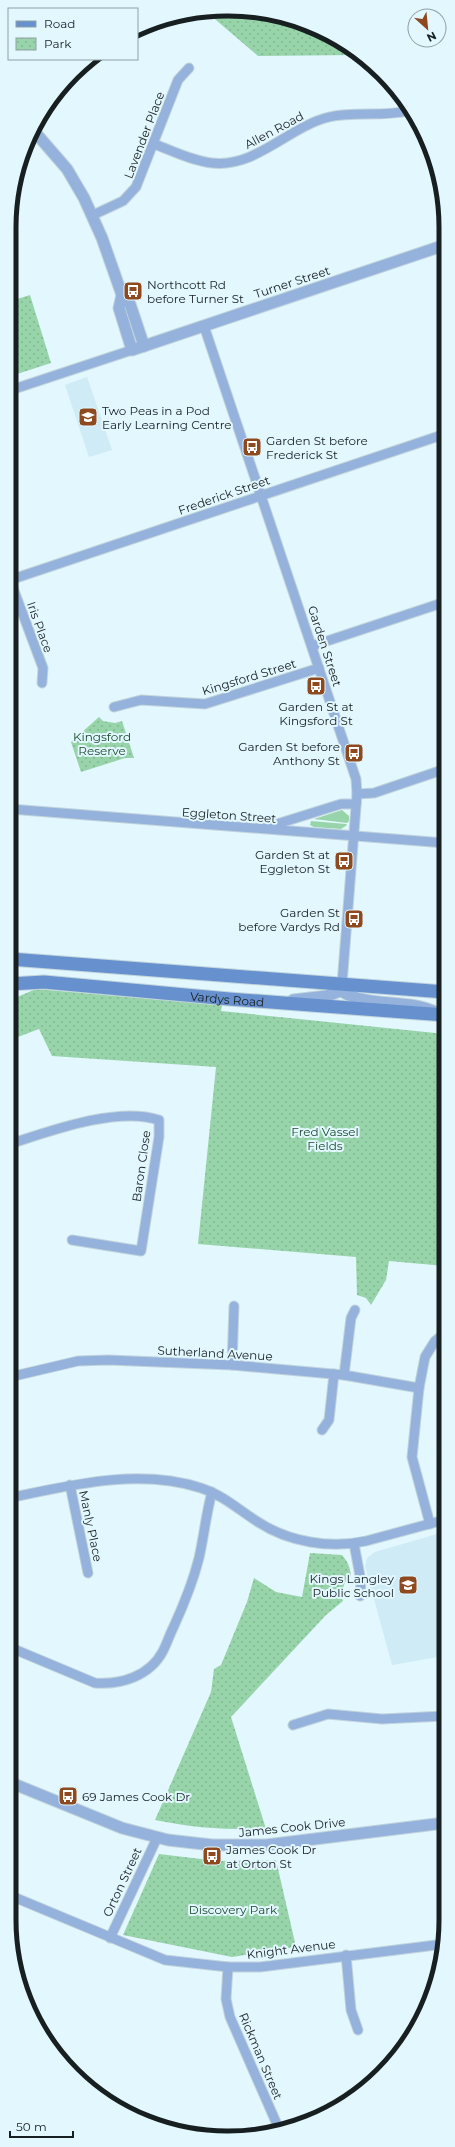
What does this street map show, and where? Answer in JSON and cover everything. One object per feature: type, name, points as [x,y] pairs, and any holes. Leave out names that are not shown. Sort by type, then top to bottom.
[{"type":"main road","name":"Vardys Road","points":[[16,959],[439,992]]},
{"type":"main road","name":"Vardys Road","points":[[16,984],[44,982],[439,1015]]},
{"type":"street","name":"Lavender Place","points":[[93,215],[118,204],[133,192],[140,182],[178,80],[189,68]]},
{"type":"street","name":"Allen Road","points":[[154,144],[201,161],[226,163],[248,158],[309,124],[325,118],[341,115],[404,111]]},
{"type":"street","points":[[38,135],[67,169],[93,215],[122,295],[130,304],[144,346]]},
{"type":"street","name":"Turner Street","points":[[16,388],[439,247]]},
{"type":"street","points":[[122,295],[119,308],[132,350]]},
{"type":"street","name":"Garden Street","points":[[204,326],[354,772],[357,794],[342,984]]},
{"type":"street","name":"Frederick Street","points":[[16,578],[439,436]]},
{"type":"street","name":"Iris Place","points":[[16,596],[43,668],[42,683]]},
{"type":"street","points":[[312,646],[439,604]]},
{"type":"street","name":"Kingsford Street","points":[[114,707],[141,700],[196,704],[210,703],[319,668]]},
{"type":"street","points":[[357,794],[374,792],[439,771]]},
{"type":"street","points":[[259,830],[341,804],[356,804]]},
{"type":"street","name":"Eggleton Street","points":[[16,810],[259,830],[439,843]]},
{"type":"street","points":[[272,1002],[332,995],[340,991],[342,984]]},
{"type":"street","points":[[342,984],[343,992],[354,996],[384,1003],[421,1006],[439,1014]]},
{"type":"street","name":"Baron Close","points":[[16,1142],[101,1118],[148,1116],[159,1120],[159,1137],[141,1251],[72,1240]]},
{"type":"street","points":[[232,1365],[234,1306]]},
{"type":"street","points":[[344,1375],[351,1318],[355,1310]]},
{"type":"street","points":[[430,1524],[412,1457],[419,1388],[425,1357],[435,1340],[439,1337]]},
{"type":"street","name":"Sutherland Avenue","points":[[16,1376],[78,1361],[108,1360],[232,1365],[334,1374],[419,1388]]},
{"type":"street","points":[[322,1430],[329,1420],[334,1374]]},
{"type":"street","points":[[16,1497],[70,1485],[121,1479],[151,1478],[184,1483],[212,1492],[227,1499],[257,1521],[281,1534],[306,1541],[354,1544],[439,1521]]},
{"type":"street","name":"Manly Place","points":[[70,1485],[88,1573]]},
{"type":"street","points":[[16,1650],[95,1683],[106,1684],[120,1682],[132,1678],[149,1668],[163,1652],[188,1596],[199,1556],[212,1492]]},
{"type":"street","points":[[354,1544],[361,1581],[360,1596]]},
{"type":"street","points":[[293,1725],[328,1714],[382,1719],[439,1716]]},
{"type":"street","name":"James Cook Drive","points":[[16,1785],[107,1823],[157,1838],[218,1846],[266,1845],[439,1824]]},
{"type":"street","name":"Orton Street","points":[[110,1938],[157,1838]]},
{"type":"street","name":"Knight Avenue","points":[[16,1898],[165,1960],[228,1967],[260,1967],[437,1945]]},
{"type":"street","points":[[346,1955],[351,2010],[358,2030]]},
{"type":"street","name":"Rickman Street","points":[[228,1967],[226,1999],[230,2017],[277,2125]]},
{"type":"shaded area","name":"Two Peas in a Pod Early Learning Centre","points":[[87,377],[112,450],[89,457],[65,385]]},
{"type":"shaded area","name":"Kings Langley Public School","points":[[439,1533],[439,1657],[392,1665],[365,1566],[367,1558],[375,1552]]},
{"type":"green space","points":[[212,16],[241,16],[282,23],[321,38],[349,55],[258,56]]},
{"type":"green space","points":[[30,295],[51,363],[16,374],[16,299]]},
{"type":"green space","name":"Kingsford Reserve","points":[[99,717],[103,721],[115,723],[122,721],[134,758],[125,758],[81,772],[71,742]]},
{"type":"green space","points":[[342,810],[349,816],[349,821],[347,823],[314,819]]},
{"type":"green space","points":[[311,821],[347,825],[341,829],[314,827],[310,825]]},
{"type":"green space","name":"Fred Vassel Fields","points":[[36,989],[222,1005],[221,1011],[439,1033],[439,1265],[389,1261],[386,1280],[371,1305],[366,1298],[357,1295],[356,1257],[198,1244],[216,1067],[52,1056],[39,1029],[16,1038],[16,997]]},
{"type":"green space","points":[[310,1553],[342,1555],[346,1560],[351,1576],[345,1582],[341,1594],[343,1601],[326,1615],[231,1717],[266,1829],[210,1828],[155,1820],[211,1692],[214,1669],[221,1665],[247,1602],[254,1578],[276,1592],[302,1597]]},
{"type":"green space","name":"Discovery Park","points":[[159,1854],[218,1861],[276,1860],[296,1947],[232,1957],[123,1935]]},
{"type":"place","name":"Northcott Rd before Turner St","points":[[133,291]]},
{"type":"place","name":"Two Peas in a Pod Early Learning Centre","points":[[88,417]]},
{"type":"place","name":"Garden St before Frederick St","points":[[252,447]]},
{"type":"place","name":"Garden St at Kingsford St","points":[[316,686]]},
{"type":"place","name":"Garden St before Anthony St","points":[[354,753]]},
{"type":"place","name":"Garden St at Eggleton St","points":[[344,861]]},
{"type":"place","name":"Garden St before Vardys Rd","points":[[354,919]]},
{"type":"place","name":"Kings Langley Public School","points":[[408,1585]]},
{"type":"place","name":"69 James Cook Dr","points":[[68,1796]]},
{"type":"place","name":"James Cook Dr at Orton St","points":[[212,1856]]}]
